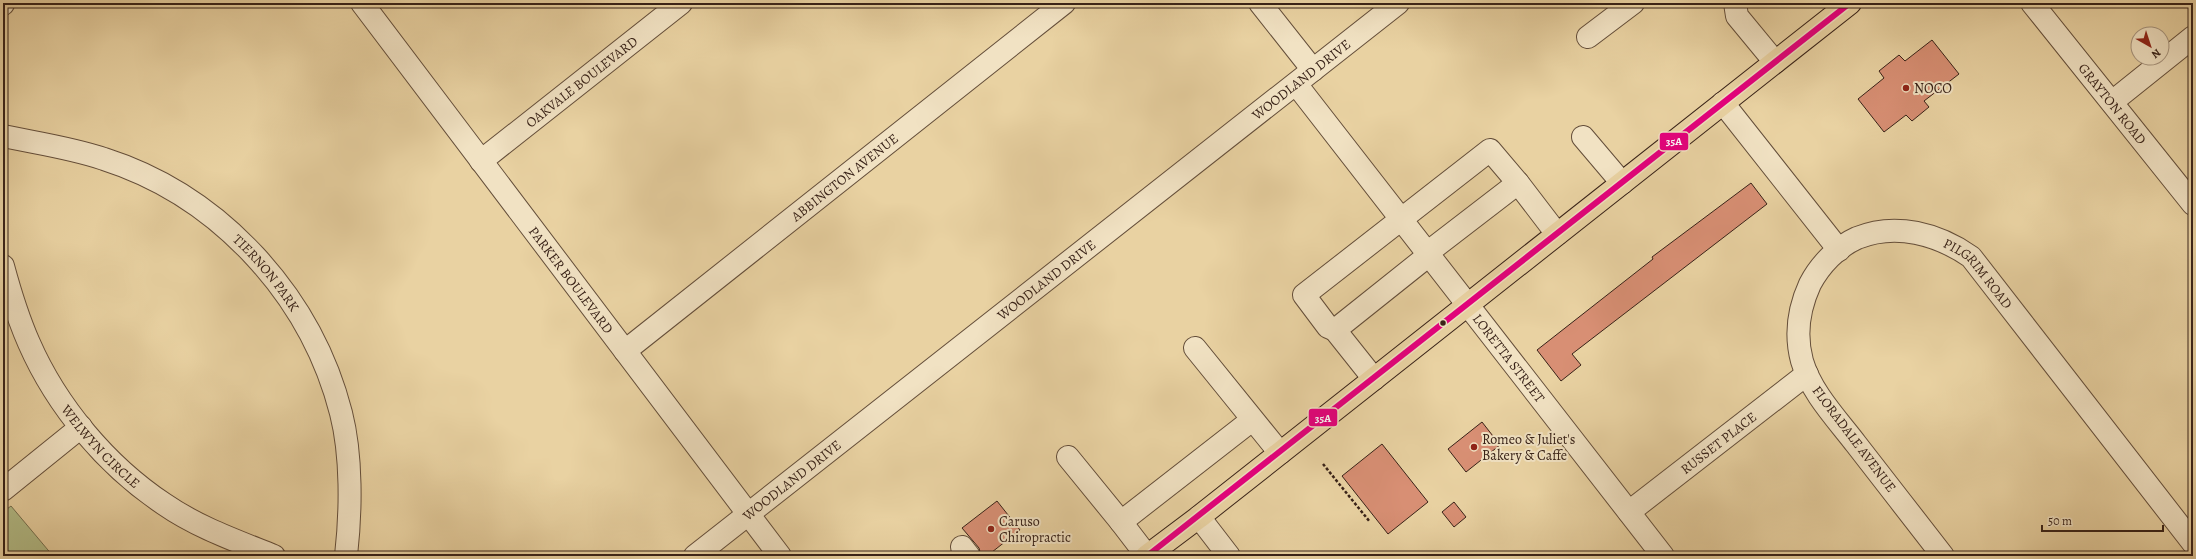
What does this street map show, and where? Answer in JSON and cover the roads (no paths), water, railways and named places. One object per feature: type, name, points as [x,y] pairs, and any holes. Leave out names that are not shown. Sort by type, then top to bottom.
[{"type":"main road","points":[[1147,556],[1199,517],[1850,3]]},
{"type":"street","name":"PARKER BOULEVARD","points":[[362,3],[624,352],[780,556]]},
{"type":"street","name":"OAKVALE BOULEVARD","points":[[481,161],[681,3]]},
{"type":"street","name":"ABBINGTON AVENUE","points":[[624,352],[1064,3]]},
{"type":"street","points":[[1260,3],[1313,70]]},
{"type":"street","name":"WOODLAND DRIVE","points":[[695,556],[1398,3]]},
{"type":"street","points":[[1588,37],[1633,3]]},
{"type":"street","points":[[1735,3],[1737,16],[1775,62]]},
{"type":"street","name":"GRAYTON ROAD","points":[[2032,3],[2193,204]]},
{"type":"street","points":[[2112,102],[2193,37]]},
{"type":"street","name":"LORETTA STREET","points":[[1296,84],[1663,556]]},
{"type":"street","points":[[1723,103],[1839,250]]},
{"type":"street","name":"TIERNON PARK","points":[[3,136],[104,159],[145,176],[177,194],[227,228],[270,272],[299,315],[318,349],[330,376],[341,414],[348,452],[349,502],[346,556]]},
{"type":"street","points":[[1583,137],[1622,183]]},
{"type":"street","points":[[1374,379],[1335,330],[1328,327],[1304,295],[1490,150],[1518,183],[1557,234]]},
{"type":"street","points":[[1335,330],[1518,183]]},
{"type":"street","name":"PILGRIM ROAD","points":[[1839,250],[1867,234],[1886,231],[1912,232],[1937,237],[1955,246],[1971,257],[2193,543]]},
{"type":"street","name":"FLORADALE AVENUE","points":[[1839,250],[1825,263],[1814,277],[1805,296],[1800,316],[1798,338],[1807,374],[1816,392],[1943,556]]},
{"type":"street","name":"WELWYN CIRCLE","points":[[3,266],[14,303],[29,344],[46,376],[81,427],[106,456],[129,477],[165,505],[222,535],[274,556]]},
{"type":"street","points":[[1194,348],[1280,453]]},
{"type":"street","name":"RUSSET PLACE","points":[[1630,512],[1807,374]]},
{"type":"street","points":[[1120,522],[1252,420]]},
{"type":"street","points":[[3,490],[81,427]]},
{"type":"street","points":[[1068,457],[1147,556]]},
{"type":"street","points":[[1199,517],[1230,556]]},
{"type":"place","name":"NOCO","points":[[1906,88]]},
{"type":"place","name":"Romeo & Juliet's Bakery & Caffe","points":[[1474,447]]},
{"type":"place","name":"Caruso Chiropractic","points":[[991,529]]}]
